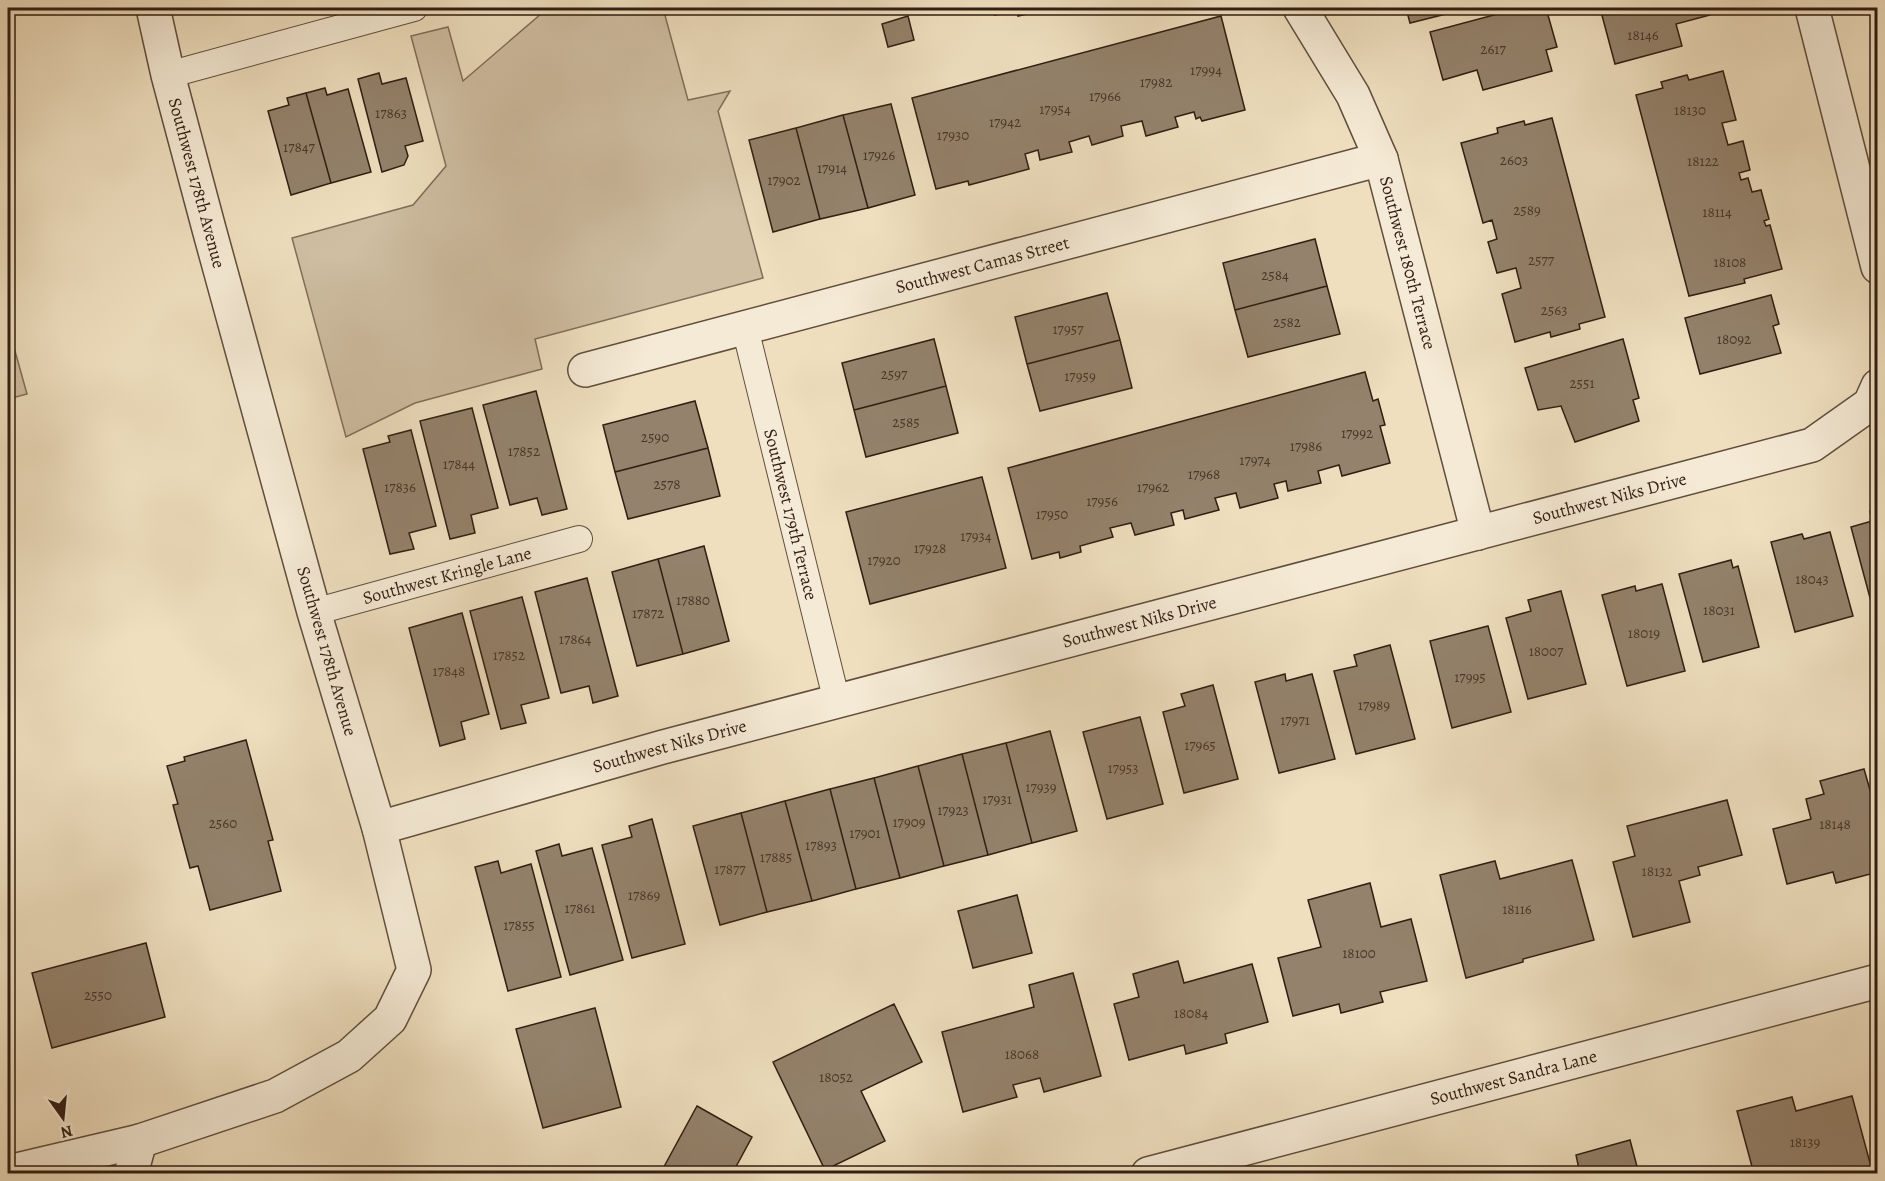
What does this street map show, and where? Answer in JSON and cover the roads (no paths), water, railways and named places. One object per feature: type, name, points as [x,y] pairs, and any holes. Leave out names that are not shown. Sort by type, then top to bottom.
[{"type":"street","name":"Southwest 178th Avenue","points":[[8,1172],[141,1141],[275,1096],[349,1056],[390,1019],[414,970],[379,828],[314,612],[168,75],[153,8]]},
{"type":"street","name":"Southwest 180th Terrace","points":[[1300,8],[1353,95],[1381,159],[1478,533]]},
{"type":"street","points":[[1812,8],[1878,267]]},
{"type":"street","name":"Southwest Camas Street","points":[[585,370],[1381,159]]},
{"type":"street","name":"Southwest Niks Drive","points":[[379,828],[663,747],[1812,445],[1875,399]]},
{"type":"street","name":"Southwest Sandra Lane","points":[[1148,1173],[1878,981]]},
{"type":"street","points":[[131,1173],[141,1141]]},
{"type":"lane","points":[[168,75],[414,8]]},
{"type":"lane","name":"Southwest 179th Terrace","points":[[745,328],[837,702]]},
{"type":"lane","name":"Southwest Kringle Lane","points":[[314,612],[579,539]]}]
